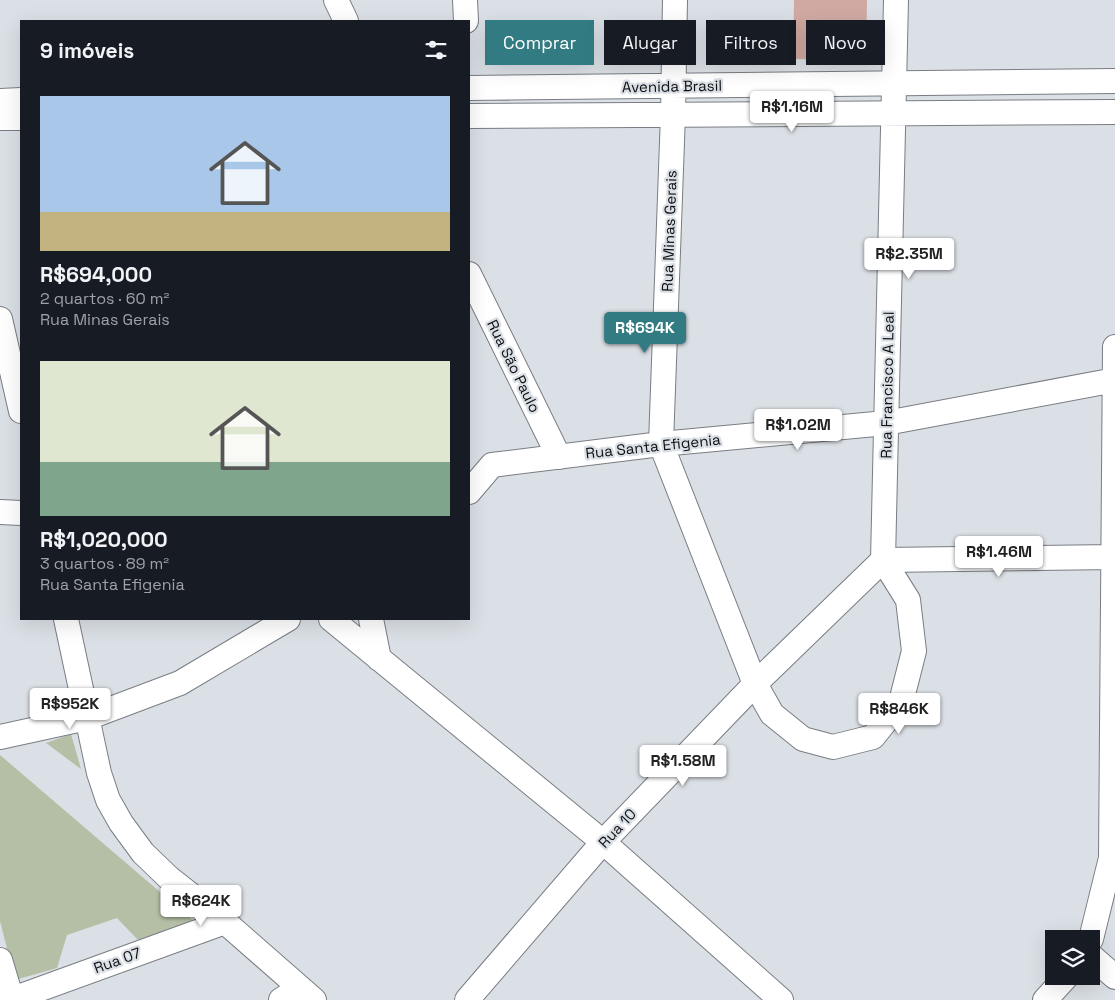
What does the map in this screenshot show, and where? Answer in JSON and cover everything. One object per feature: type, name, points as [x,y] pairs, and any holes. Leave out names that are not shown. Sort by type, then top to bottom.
[{"type":"street","points":[[336,0],[346,20]]},
{"type":"street","points":[[465,0],[466,20]]},
{"type":"street","name":"Rua Minas Gerais","points":[[675,0],[674,114],[661,444],[756,684],[772,714],[803,739],[833,747],[873,737],[901,702],[914,651],[908,600],[883,560]]},
{"type":"street","name":"Rua Francisco A Leal","points":[[883,560],[896,0]]},
{"type":"street","name":"Avenida Brasil","points":[[470,82],[674,86],[1115,81]]},
{"type":"street","points":[[0,101],[20,100]]},
{"type":"street","name":"Avenida Brasil","points":[[470,116],[1115,112]]},
{"type":"street","points":[[0,118],[20,118]]},
{"type":"street","name":"Rua São Paulo","points":[[470,276],[559,457]]},
{"type":"street","points":[[0,319],[20,407]]},
{"type":"street","points":[[1093,930],[1111,858],[1115,347]]},
{"type":"street","name":"Rua Santa Efigenia","points":[[470,467],[492,466],[661,444],[886,424],[1114,380]]},
{"type":"street","points":[[470,491],[492,466]]},
{"type":"street","points":[[0,512],[20,513]]},
{"type":"street","points":[[883,560],[1114,557]]},
{"type":"street","name":"Rua 10","points":[[467,1000],[603,842],[756,684],[883,560]]},
{"type":"street","points":[[66,620],[99,774],[108,800],[121,823],[143,853],[169,878],[225,922],[298,996]]},
{"type":"street","points":[[0,737],[87,718],[180,683],[286,620]]},
{"type":"street","points":[[332,620],[603,842],[782,1000]]},
{"type":"street","points":[[371,620],[379,659]]},
{"type":"street","name":"Rua 07","points":[[11,1000],[225,922]]},
{"type":"street","points":[[0,960],[11,1000]]},
{"type":"street","points":[[1100,964],[1115,977]]},
{"type":"street","points":[[1045,1000],[1059,985]]},
{"type":"green space","points":[[71,734],[81,769],[46,743]]},
{"type":"green space","points":[[0,755],[195,922],[139,941],[117,918],[67,935],[57,968],[15,980],[0,921]]},
{"type":"building","points":[[794,0],[867,0],[867,20],[806,20],[806,59],[796,59],[796,20],[794,20]]}]
